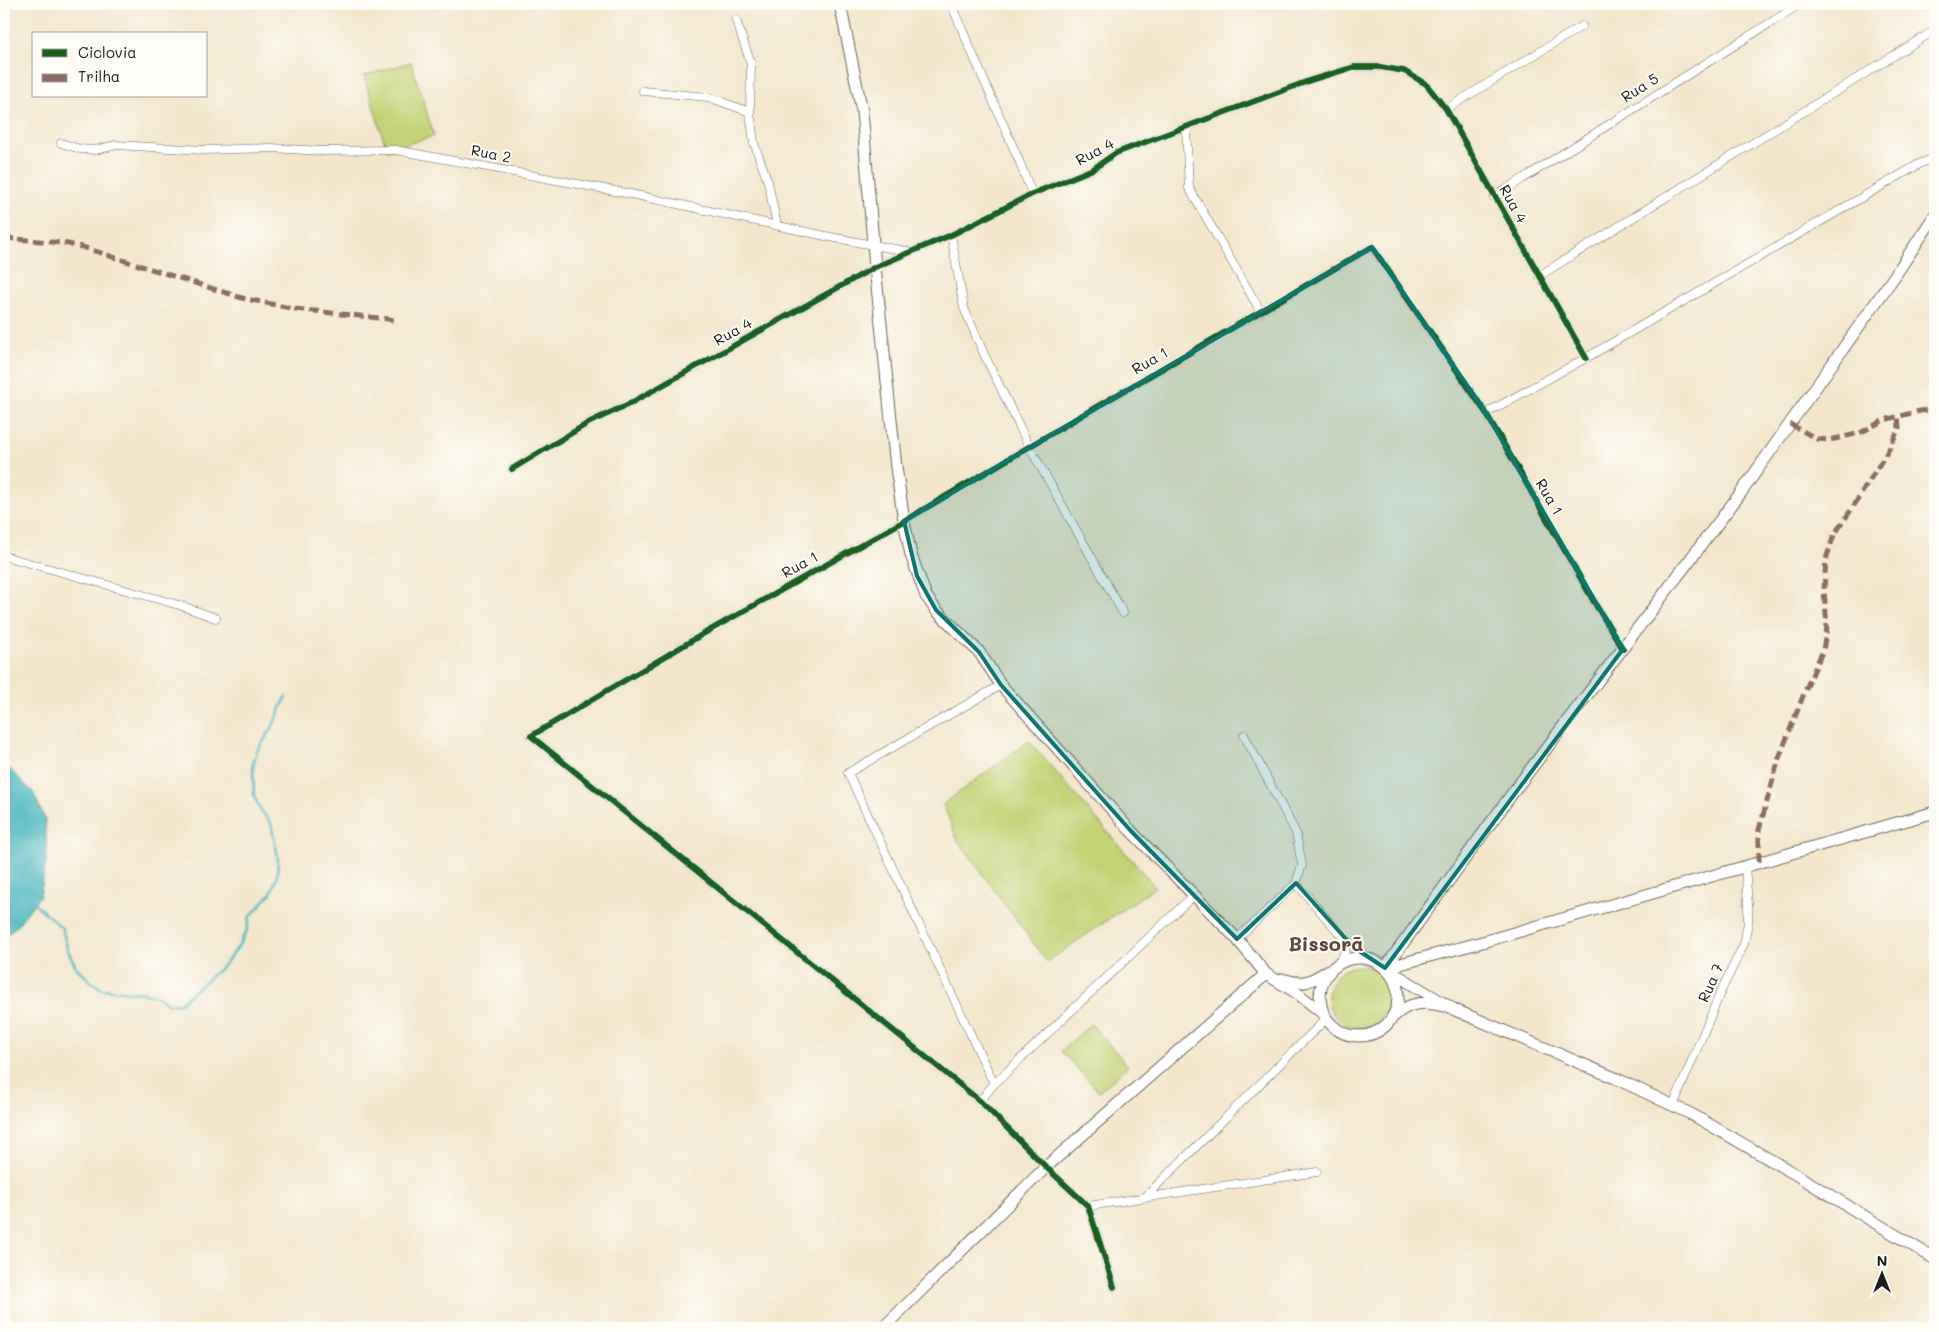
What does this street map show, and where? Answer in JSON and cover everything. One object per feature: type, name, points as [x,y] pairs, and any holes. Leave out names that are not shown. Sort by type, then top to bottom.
[{"type":"main road","points":[[840,4],[862,111],[875,267],[896,467],[911,555],[926,596],[942,616],[979,652],[1001,685],[1130,830],[1237,939],[1266,974],[1297,993],[1342,1031],[1359,1036],[1376,1032],[1404,1007],[1420,1003],[1438,1005],[1455,1010],[1615,1078],[1694,1115],[1935,1259]]},
{"type":"main road","points":[[1385,968],[1516,787],[1740,494],[1896,274],[1935,215]]},
{"type":"main road","points":[[1385,968],[1477,944],[1935,812]]},
{"type":"main road","points":[[1266,974],[1297,984],[1305,983],[1350,959],[1365,958],[1372,960],[1455,1010]]},
{"type":"main road","points":[[1326,1016],[1321,1001],[1321,992],[1326,977],[1336,966]]},
{"type":"main road","points":[[1385,968],[1391,974],[1398,989],[1398,1003],[1392,1017]]},
{"type":"main road","points":[[882,1328],[1046,1167],[1266,974]]},
{"type":"street","points":[[951,4],[1032,194]]},
{"type":"street","name":"Rua 5","points":[[1494,196],[1800,4]]},
{"type":"street","points":[[736,20],[751,64],[750,112],[754,142],[768,182],[776,225]]},
{"type":"street","points":[[1446,109],[1582,26]]},
{"type":"street","points":[[1539,276],[1935,30]]},
{"type":"street","name":"Rua 4","points":[[512,470],[590,422],[627,405],[875,267],[950,234],[1032,194],[1092,169],[1116,153],[1311,80],[1354,68],[1380,67],[1404,71],[1426,84],[1446,109],[1586,358]]},
{"type":"street","points":[[643,91],[708,98],[750,112]]},
{"type":"street","points":[[1186,127],[1189,188],[1261,312]]},
{"type":"street","name":"Rua 2","points":[[61,142],[80,149],[94,150],[116,145],[204,150],[271,148],[322,151],[396,150],[631,194],[830,237],[911,252]]},
{"type":"street","points":[[1486,413],[1586,358],[1920,163],[1935,158]]},
{"type":"street","points":[[950,234],[964,308],[1030,448],[1123,613]]},
{"type":"street","name":"Rua 1","points":[[980,1101],[531,736],[702,634],[904,522],[1096,407],[1372,247],[1486,413],[1623,649]]},
{"type":"street","points":[[4,556],[179,605],[216,618]]},
{"type":"street","points":[[994,1084],[848,772],[1001,685]]},
{"type":"street","points":[[1237,939],[1296,883],[1302,866],[1296,833],[1244,735]]},
{"type":"street","name":"Rua 7","points":[[1673,1106],[1721,991],[1744,944],[1748,922],[1745,866]]},
{"type":"street","points":[[1296,883],[1346,940],[1359,952],[1372,960]]},
{"type":"street","points":[[1114,1287],[1088,1206],[980,1101],[994,1084],[1194,895]]},
{"type":"street","points":[[1336,966],[1345,952],[1346,940]]},
{"type":"street","points":[[1146,1196],[1326,1016]]},
{"type":"street","points":[[1088,1206],[1317,1172]]},
{"type":"highlighted area","points":[[1372,247],[1486,413],[1623,649],[1385,968],[1353,947],[1296,883],[1237,939],[1130,830],[1001,685],[979,652],[936,610],[917,576],[904,521]]},
{"type":"green space","points":[[411,62],[434,136],[387,150],[364,76]]},
{"type":"green space","points":[[1029,741],[1155,887],[1047,962],[957,839],[943,804]]},
{"type":"green space","points":[[1353,966],[1365,966],[1381,975],[1388,985],[1390,997],[1388,1009],[1381,1019],[1365,1028],[1353,1028],[1342,1023],[1333,1014],[1328,1003],[1328,991],[1333,980],[1342,971]]},
{"type":"green space","points":[[1091,1024],[1128,1066],[1099,1092],[1061,1051]]},
{"type":"water","points":[[4,763],[33,792],[45,819],[47,856],[40,896],[16,927],[4,937],[4,874],[7,836],[4,824]]},
{"type":"waterway","points":[[33,902],[62,928],[67,948],[76,967],[91,982],[102,989],[143,993],[157,996],[169,1004],[180,1003],[224,965],[238,947],[247,930],[250,917],[271,893],[277,877],[278,858],[271,823],[260,809],[254,796],[253,764],[257,751],[272,728],[286,697]]},
{"type":"marked path","points":[[4,238],[63,243],[82,247],[242,298],[295,309],[397,320]]},
{"type":"marked path","points":[[1790,424],[1817,439],[1830,440],[1860,433],[1884,420],[1935,409]]},
{"type":"marked path","points":[[1759,862],[1759,830],[1779,758],[1823,650],[1827,627],[1824,590],[1826,559],[1834,535],[1889,449],[1899,428],[1898,416]]},
{"type":"cycle path","points":[[512,469],[590,422],[627,405],[875,267],[951,235],[1032,194],[1093,169],[1116,153],[1311,80],[1354,67],[1380,67],[1404,71],[1426,84],[1446,109],[1586,358]]},
{"type":"cycle path","points":[[1114,1287],[1088,1206],[980,1101],[531,736],[703,634],[904,521],[1372,247],[1486,413],[1623,649]]},
{"type":"district","name":"Bissorã","points":[[1326,944]]}]
